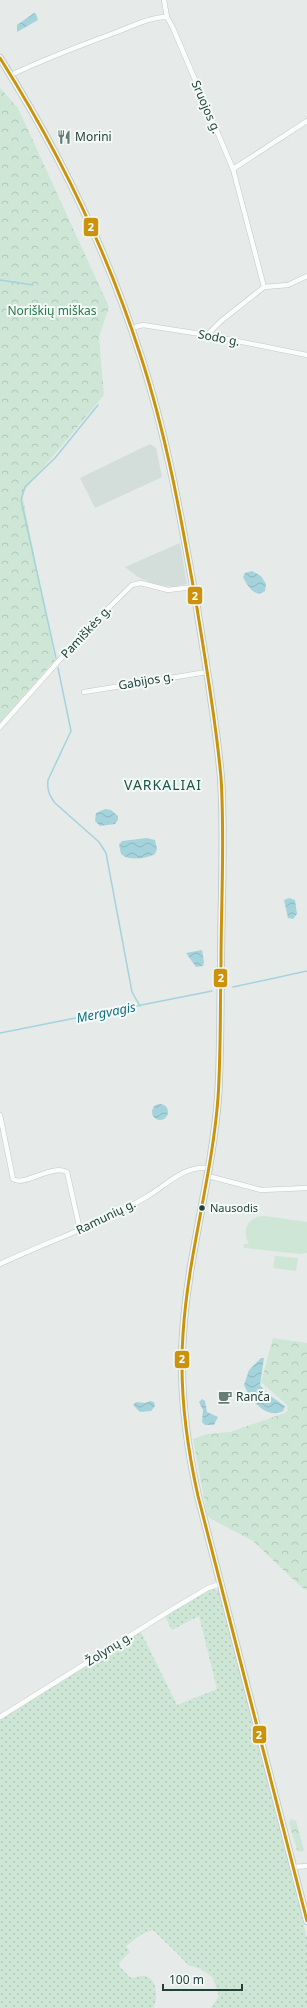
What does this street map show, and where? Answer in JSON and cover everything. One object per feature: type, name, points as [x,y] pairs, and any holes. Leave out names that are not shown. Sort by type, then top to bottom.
[{"type":"main road","points":[[0,58],[28,105],[78,201],[98,244],[131,328],[141,357],[169,461],[193,587],[217,740],[221,781],[222,838],[218,1085],[215,1132],[210,1168],[192,1259],[187,1294],[183,1332],[182,1393],[190,1462],[307,1921]]},
{"type":"street","name":"Sruojos g.","points":[[164,0],[167,18],[173,28],[233,169],[264,287]]},
{"type":"street","points":[[11,75],[68,50],[159,17],[167,18]]},
{"type":"street","points":[[233,169],[307,121]]},
{"type":"street","points":[[207,335],[221,320],[264,287],[288,285],[307,276]]},
{"type":"street","name":"Sodo g.","points":[[131,328],[143,325],[207,335],[307,355]]},
{"type":"street","name":"Pamiškės g.","points":[[0,727],[88,628],[132,585],[141,583],[168,590],[193,587]]},
{"type":"street","name":"Gabijos g.","points":[[84,692],[207,672]]},
{"type":"street","points":[[0,1115],[13,1179],[20,1181],[52,1171],[62,1170],[67,1172],[80,1230]]},
{"type":"street","name":"Ramunių g.","points":[[0,1264],[80,1230],[148,1196],[193,1167],[210,1168]]},
{"type":"street","points":[[208,1176],[262,1190],[307,1188]]},
{"type":"street","name":"Žolynų g.","points":[[0,1717],[170,1610],[208,1588],[220,1584]]},
{"type":"street","points":[[293,1867],[307,1866]]},
{"type":"shaded area","points":[[150,444],[156,448],[162,477],[95,508],[80,478]]},
{"type":"shaded area","points":[[180,543],[187,584],[173,587],[154,584],[138,577],[125,567]]},
{"type":"green space","name":"Noriškių miškas","points":[[0,88],[18,108],[109,307],[99,337],[104,395],[22,493],[55,660],[0,723]]},
{"type":"green space","points":[[264,1216],[307,1222],[307,1253],[300,1254],[244,1248],[244,1244],[249,1244],[246,1229],[250,1221]]},
{"type":"green space","points":[[275,1256],[298,1258],[296,1271],[273,1268]]},
{"type":"green space","points":[[273,1338],[307,1343],[307,1591],[253,1541],[211,1519],[207,1515],[193,1439],[207,1434],[230,1432],[285,1413],[288,1410],[287,1405],[261,1382]]},
{"type":"green space","points":[[211,1589],[217,1590],[219,1594],[307,1938],[307,2008],[211,2008],[219,1996],[213,1978],[201,1969],[188,1965],[153,1930],[142,1934],[126,1946],[130,1952],[119,1963],[120,1967],[130,1977],[134,1978],[146,1976],[150,1978],[156,1990],[156,2000],[153,2008],[0,2008],[0,1720],[141,1632],[177,1705],[217,1689],[199,1616],[172,1630],[165,1616]]},
{"type":"green space","points":[[291,1819],[296,1821],[304,1850],[302,1852],[297,1850],[289,1823]]},
{"type":"water","points":[[34,13],[36,14],[38,20],[17,32],[17,25]]},
{"type":"water","points":[[252,571],[261,576],[266,584],[265,591],[261,593],[255,592],[247,584],[243,577],[245,573]]},
{"type":"water","points":[[105,809],[111,810],[118,816],[118,820],[115,824],[100,826],[95,821],[96,813]]},
{"type":"water","points":[[147,838],[155,840],[157,849],[155,854],[147,857],[128,858],[121,854],[119,845],[122,841]]},
{"type":"water","points":[[289,898],[295,900],[297,914],[293,919],[288,918],[284,900]]},
{"type":"water","points":[[202,950],[204,962],[203,966],[196,967],[186,953]]},
{"type":"water","points":[[160,1104],[166,1106],[168,1112],[166,1118],[160,1120],[154,1118],[152,1112],[154,1106]]},
{"type":"water","points":[[261,1358],[264,1358],[260,1385],[269,1395],[285,1406],[283,1411],[271,1413],[259,1407],[254,1402],[244,1385],[249,1370]]},
{"type":"water","points":[[202,1399],[205,1401],[207,1412],[218,1417],[214,1425],[205,1425],[202,1422],[203,1410],[199,1402]]},
{"type":"water","points":[[150,1401],[154,1402],[155,1406],[151,1411],[140,1412],[133,1405],[136,1402],[145,1403]]},
{"type":"waterway","points":[[0,280],[33,285]]},
{"type":"waterway","points":[[56,658],[21,500],[25,487],[55,458],[98,405]]},
{"type":"waterway","points":[[58,668],[71,731],[48,780],[48,790],[55,803],[99,842],[106,853],[132,992],[140,1006]]},
{"type":"waterway","name":"Mergvagis","points":[[233,987],[307,971]]},
{"type":"waterway","name":"Mergvagis","points":[[0,1033],[212,991]]},
{"type":"transit line","name":"2","points":[[0,58],[42,129],[61,165],[96,239],[127,315],[150,385],[166,448],[197,608],[214,714],[221,778],[223,847],[220,1048],[215,1128],[190,1274],[183,1334],[182,1375],[184,1415],[198,1496],[307,1921]]},
{"type":"place","name":"Morini","points":[[64,137]]},
{"type":"place","name":"Nausodis","points":[[202,1208]]},
{"type":"place","name":"Ranča","points":[[225,1397]]},
{"type":"district","name":"VARKALIAI","points":[[163,785]]}]
